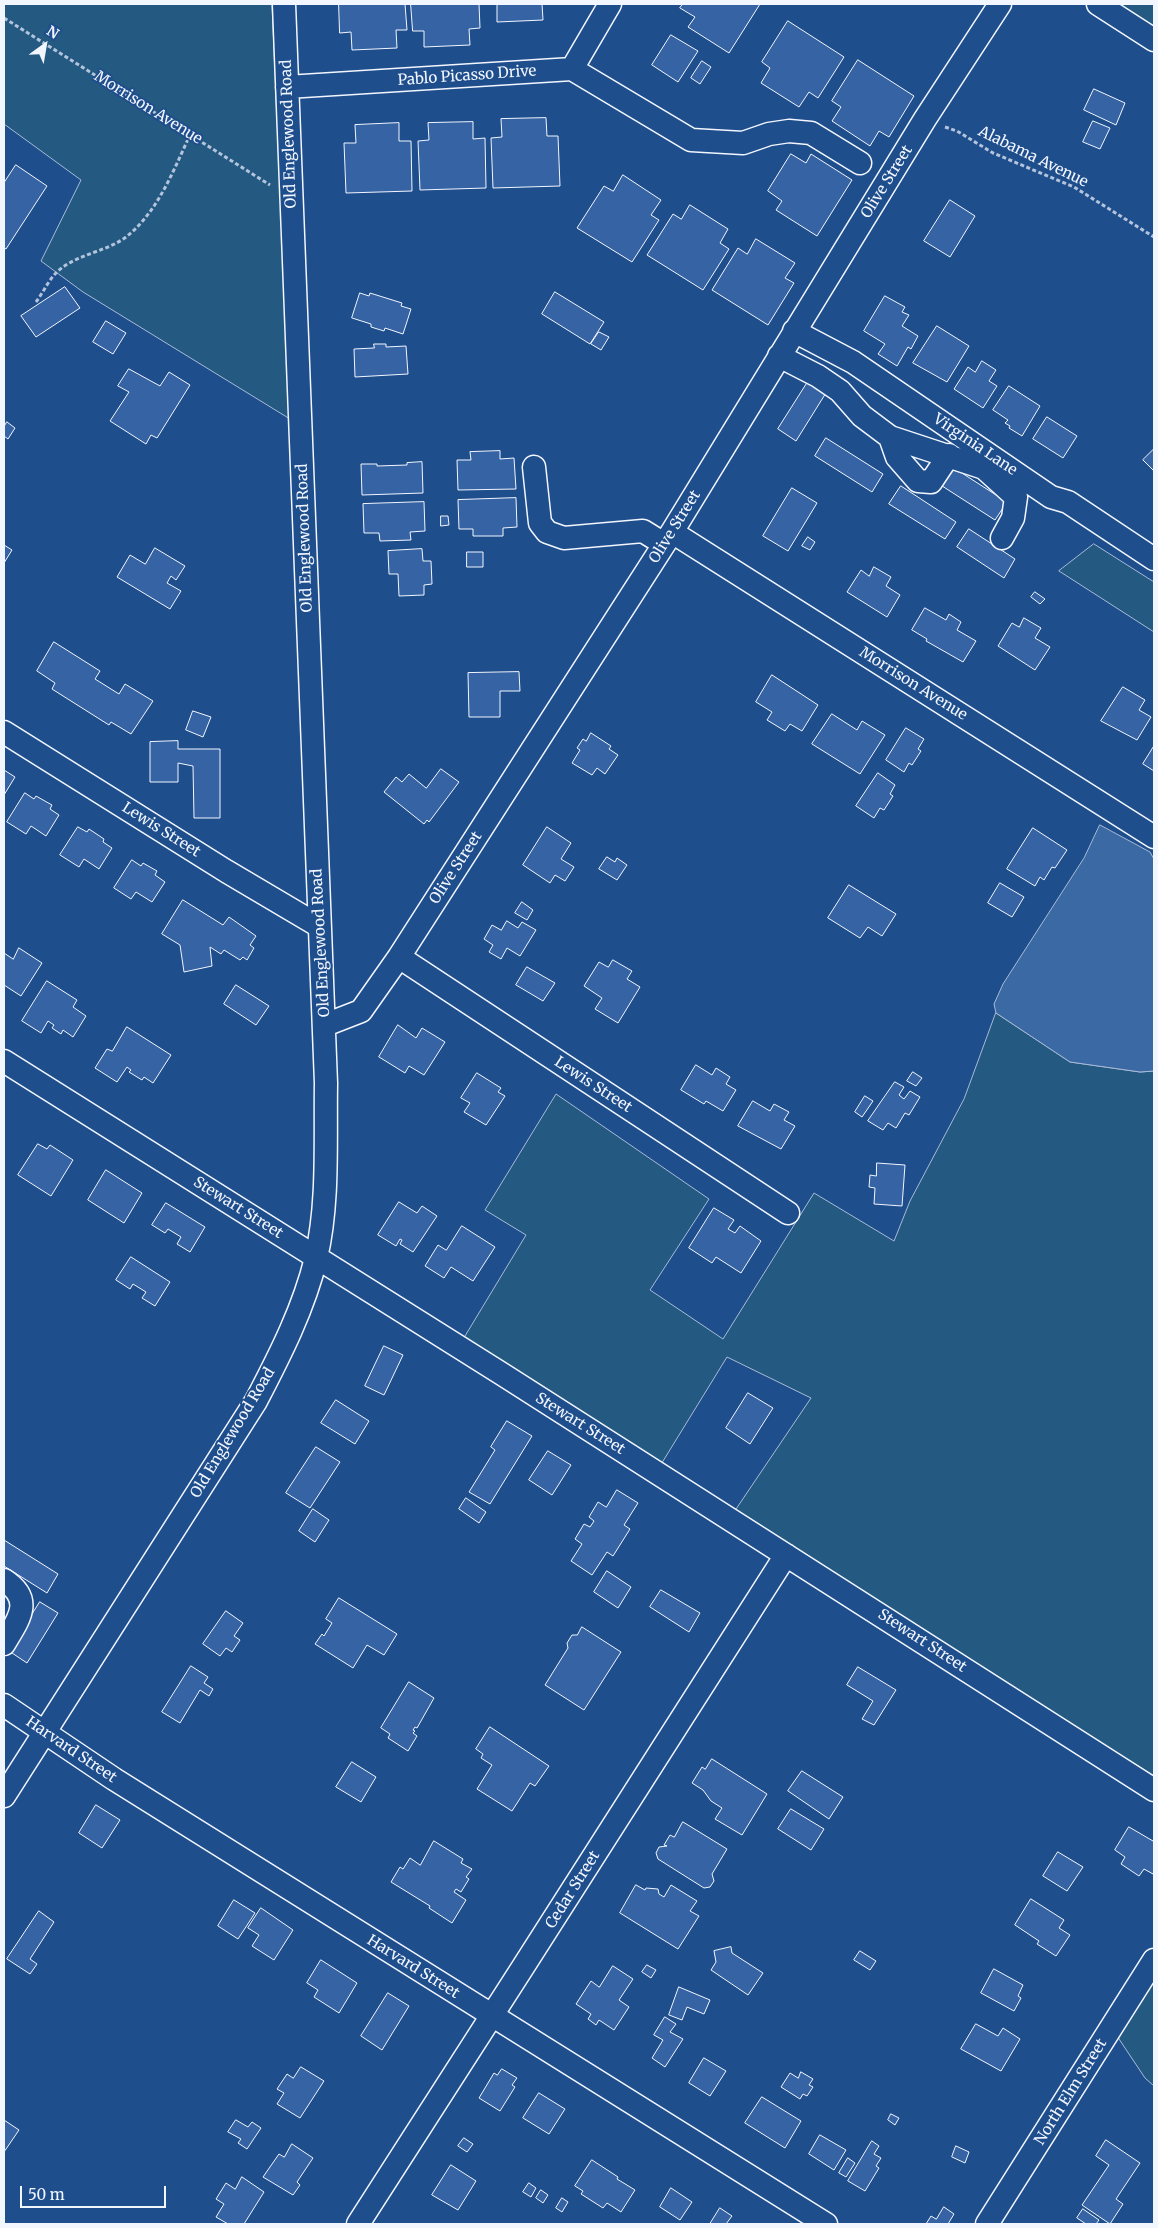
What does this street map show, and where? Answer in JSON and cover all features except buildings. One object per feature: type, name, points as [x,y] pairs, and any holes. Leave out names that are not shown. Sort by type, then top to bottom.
[{"type":"street","name":"Old Englewood Road","points":[[4,1796],[256,1401],[278,1358],[302,1301],[316,1257],[323,1205],[326,1083],[325,1025],[319,926],[284,4]]},
{"type":"street","points":[[610,4],[572,69],[690,140],[743,143],[769,134],[789,131],[811,133],[860,163]]},
{"type":"street","name":"Olive Street","points":[[325,1025],[361,1011],[399,957],[668,538],[925,119],[1000,4]]},
{"type":"street","points":[[1098,4],[1154,40]]},
{"type":"street","name":"Pablo Picasso Drive","points":[[287,87],[572,69]]},
{"type":"street","name":"Virginia Lane","points":[[794,331],[853,362],[1052,497],[1068,502],[1154,559]]},
{"type":"street","points":[[779,356],[818,376],[840,391],[862,416],[890,437],[984,468],[1016,497],[1014,518],[1002,538]]},
{"type":"street","points":[[890,437],[897,458],[918,481],[931,482],[949,455]]},
{"type":"street","name":"Morrison Avenue","points":[[534,467],[540,524],[547,532],[564,538],[643,531],[668,538],[1154,837]]},
{"type":"street","name":"Lewis Street","points":[[4,732],[226,871],[319,926]]},
{"type":"street","name":"Lewis Street","points":[[399,957],[788,1213]]},
{"type":"street","name":"Stewart Street","points":[[4,1061],[316,1257],[1154,1790]]},
{"type":"street","name":"Cedar Street","points":[[358,2224],[493,2017],[786,1555]]},
{"type":"street","points":[[4,1580],[15,1590],[22,1601],[22,1613],[4,1644]]},
{"type":"street","name":"Harvard Street","points":[[4,1706],[114,1780],[826,2224]]},
{"type":"street","name":"North Elm Street","points":[[987,2224],[1154,1960]]},
{"type":"path","name":"Morrison Avenue","points":[[4,18],[292,198]]},
{"type":"path","name":"Alabama Avenue","points":[[925,119],[957,132],[992,153],[1074,187],[1154,237]]},
{"type":"path","points":[[36,302],[57,271],[124,238],[144,222],[161,195],[190,135]]},
{"type":"shaded area","points":[[4,4],[272,4],[290,419],[83,292],[41,261],[81,180],[4,124]]},
{"type":"shaded area","points":[[1097,4],[1154,4],[1154,39]]},
{"type":"shaded area","points":[[1094,544],[1154,582],[1154,632],[1059,571]]},
{"type":"shaded area","points":[[1100,825],[1150,852],[1154,859],[1154,1071],[1140,1072],[1070,1062],[996,1013],[994,1004],[1003,984],[1084,858]]},
{"type":"shaded area","points":[[996,1013],[1070,1062],[1140,1072],[1154,1071],[1154,1776],[734,1512],[811,1398],[727,1357],[660,1466],[462,1341],[526,1235],[485,1210],[556,1094],[709,1199],[650,1290],[723,1339],[814,1193],[894,1241],[910,1201],[964,1099]]},
{"type":"shaded area","points":[[1154,1962],[1154,2086],[1145,2078],[1117,2036]]}]
